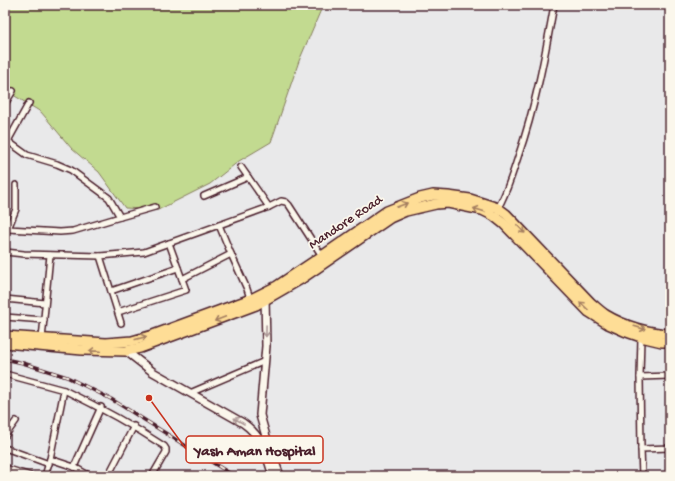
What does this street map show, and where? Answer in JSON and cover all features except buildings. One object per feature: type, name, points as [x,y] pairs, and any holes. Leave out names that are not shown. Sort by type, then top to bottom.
[{"type":"highway","name":"Mandore Road","points":[[265,296],[387,211],[420,198],[433,195],[448,196],[482,202],[498,208],[506,214],[591,303],[606,315],[632,326],[658,333],[670,334]]},
{"type":"highway","name":"Mandore Road","points":[[5,342],[82,350],[126,351],[152,345],[252,303],[301,279],[390,218],[422,206],[448,203],[482,210],[494,216],[504,224],[589,312],[608,324],[641,337],[662,342],[670,342]]},
{"type":"highway","name":"Mandore Road","points":[[5,336],[106,343],[132,341],[252,303]]},
{"type":"main road","points":[[265,296],[265,361],[260,411],[267,440],[280,476]]},
{"type":"main road","points":[[126,351],[153,372],[252,430],[261,442],[273,476]]},
{"type":"street","points":[[498,208],[507,192],[526,136],[554,5]]},
{"type":"street","points":[[5,104],[13,91]]},
{"type":"street","points":[[5,149],[7,139],[29,103]]},
{"type":"street","points":[[7,139],[27,155],[71,170],[109,198],[120,217]]},
{"type":"street","points":[[241,166],[268,207]]},
{"type":"street","points":[[204,196],[248,177]]},
{"type":"street","points":[[16,185],[16,209],[7,229],[60,232],[73,231],[155,207]]},
{"type":"street","points":[[5,252],[100,256],[144,252],[281,201],[286,202],[322,256]]},
{"type":"street","points":[[219,225],[252,303]]},
{"type":"street","points":[[118,312],[186,290],[170,243]]},
{"type":"street","points":[[182,279],[231,254]]},
{"type":"street","points":[[42,339],[50,255]]},
{"type":"street","points":[[100,256],[118,312],[120,323]]},
{"type":"street","points":[[111,291],[178,268]]},
{"type":"street","points":[[5,299],[45,303]]},
{"type":"street","points":[[5,317],[44,320]]},
{"type":"street","points":[[641,337],[640,377],[642,476]]},
{"type":"street","points":[[190,393],[265,361]]},
{"type":"street","points":[[5,374],[64,390],[101,407],[134,426],[165,447],[166,452],[152,476]]},
{"type":"street","points":[[640,377],[670,376]]},
{"type":"street","points":[[45,476],[64,390]]},
{"type":"street","points":[[74,467],[101,407]]},
{"type":"street","points":[[5,436],[16,421]]},
{"type":"street","points":[[108,476],[134,426]]},
{"type":"street","points":[[5,448],[74,467],[90,476]]},
{"type":"street","points":[[641,449],[670,448]]},
{"type":"street","points":[[5,468],[31,476]]},
{"type":"green space","points":[[5,5],[323,5],[299,61],[271,142],[239,161],[210,184],[158,210],[125,208],[99,172],[72,149],[41,112],[5,90]]},
{"type":"railway","points":[[5,359],[67,377],[111,399],[234,476]]},
{"type":"place","name":"Yash Aman Hospital","points":[[149,398]]}]
